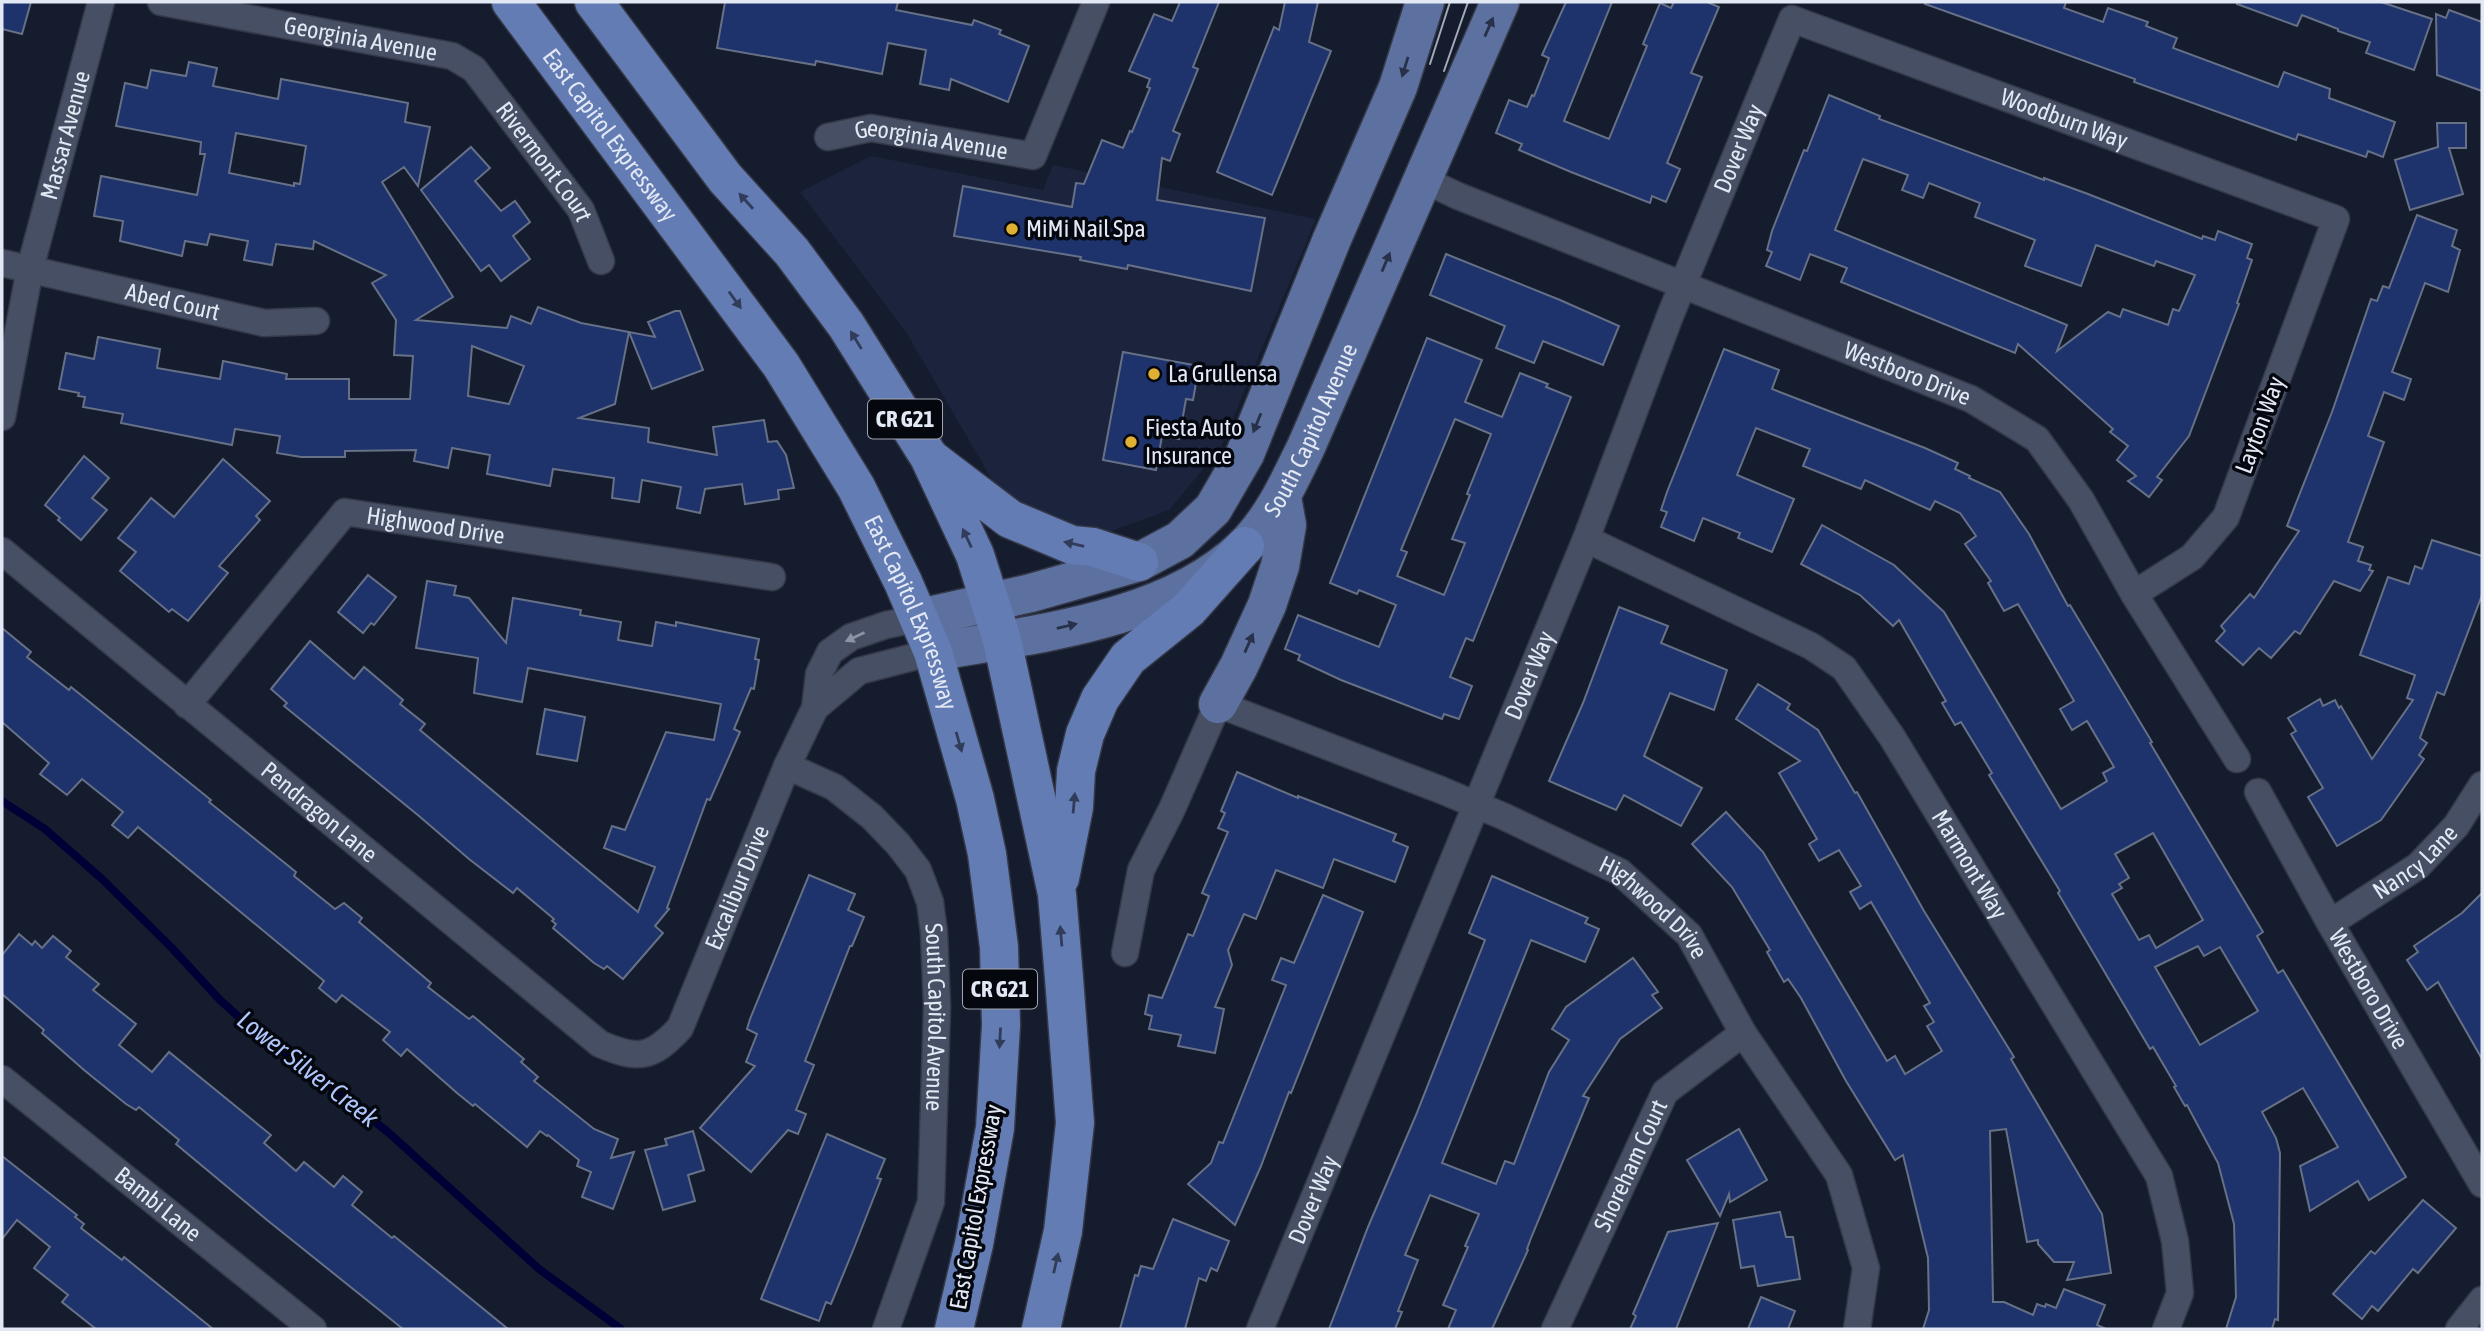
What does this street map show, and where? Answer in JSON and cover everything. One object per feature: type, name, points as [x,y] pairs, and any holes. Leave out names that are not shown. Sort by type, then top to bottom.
[{"type":"highway","name":"East Capitol Expressway","points":[[511,2],[781,365],[856,487],[927,635],[975,799],[987,854],[999,947],[1001,1025],[995,1128],[974,1244],[954,1329]]},
{"type":"highway","name":"CR G21","points":[[594,2],[725,178],[792,252],[846,325],[929,457],[975,555],[1002,640],[1057,894],[1075,1122],[1063,1231],[1041,1329]]},
{"type":"highway","points":[[929,457],[1010,519],[1072,545],[1093,547],[1139,562]]},
{"type":"highway","points":[[1057,894],[1074,807],[1076,771],[1085,734],[1100,699],[1128,658],[1189,609],[1245,546]]},
{"type":"main road","name":"South Capitol Avenue","points":[[927,635],[989,603],[1139,562],[1180,540],[1213,509],[1245,454],[1332,239],[1398,87],[1425,2]]},
{"type":"main road","name":"South Capitol Avenue","points":[[927,635],[1002,640],[1131,611],[1176,593],[1213,573],[1245,546],[1282,497],[1317,423],[1500,2]]},
{"type":"main road","points":[[1218,704],[1267,605],[1280,566],[1287,524],[1282,497]]},
{"type":"street","name":"Massar Avenue","points":[[2,417],[30,269],[101,2]]},
{"type":"street","name":"Georginia Avenue","points":[[161,2],[452,56],[474,69]]},
{"type":"street","name":"Georginia Avenue","points":[[828,137],[871,128],[1033,156],[1096,2]]},
{"type":"street","name":"Woodburn Way","points":[[1792,19],[2336,219]]},
{"type":"street","name":"Dover Way","points":[[1260,1329],[1586,538],[1684,284],[1792,19]]},
{"type":"street","name":"Rivermont Court","points":[[474,69],[581,210],[601,261]]},
{"type":"street","name":"Westboro Drive","points":[[1422,179],[1458,196],[1970,399],[2036,439],[2081,500],[2134,594],[2237,759]]},
{"type":"street","name":"Layton Way","points":[[2134,594],[2192,557],[2226,517],[2336,219]]},
{"type":"street","name":"Abed Court","points":[[2,263],[264,323],[316,321]]},
{"type":"street","name":"Highwood Drive","points":[[187,705],[345,512],[772,577]]},
{"type":"street","name":"Marmont Way","points":[[1586,538],[1811,646],[1844,668],[1900,748],[2159,1176],[2175,1241],[2180,1293],[2166,1329]]},
{"type":"street","name":"Pendragon Lane","points":[[2,551],[600,1044],[623,1054],[646,1054]]},
{"type":"street","name":"Excalibur Drive","points":[[646,1054],[664,1045],[680,1028],[787,765],[816,708],[819,674],[830,652],[851,638],[886,625],[927,635]]},
{"type":"street","name":"Excalibur Drive","points":[[816,708],[859,671],[927,635]]},
{"type":"street","name":"Highwood Drive","points":[[1218,704],[1475,805],[1620,872],[1689,935],[1743,1033],[1839,1175],[1866,1268],[1857,1329]]},
{"type":"street","points":[[1125,953],[1141,870],[1172,809],[1218,704]]},
{"type":"street","name":"South Capitol Avenue","points":[[787,765],[834,787],[872,817],[918,870],[930,902],[937,1007],[931,1202],[886,1329]]},
{"type":"street","name":"Nancy Lane","points":[[2330,923],[2417,866],[2456,826],[2482,785]]},
{"type":"street","name":"Westboro Drive","points":[[2258,792],[2330,923],[2482,1184]]},
{"type":"street","name":"Shoreham Court","points":[[1555,1329],[1665,1092],[1743,1033]]},
{"type":"street","name":"Bambi Lane","points":[[2,1079],[313,1329]]},
{"type":"street","points":[[2459,1329],[2482,1300]]},
{"type":"shaded area","points":[[871,156],[1043,190],[1053,165],[1316,219],[1220,449],[1169,510],[1109,532],[1056,529],[994,483],[906,332],[800,192]]},
{"type":"building","points":[[2,2],[31,2],[22,34],[2,29]]},
{"type":"building","points":[[725,2],[898,2],[896,10],[972,25],[974,20],[1001,30],[999,34],[1029,46],[1008,102],[951,79],[949,90],[920,84],[926,50],[888,43],[882,74],[816,61],[815,65],[717,48]]},
{"type":"building","points":[[1180,2],[1219,2],[1193,67],[1198,69],[1173,131],[1180,134],[1170,161],[1162,158],[1157,200],[1265,218],[1251,291],[1128,265],[1127,269],[1080,260],[1081,257],[954,236],[963,186],[1072,207],[1076,183],[1084,184],[1102,140],[1123,148],[1130,131],[1132,132],[1150,88],[1147,87],[1150,79],[1129,71],[1154,14],[1172,21]]},
{"type":"building","points":[[1285,2],[1318,2],[1309,42],[1331,51],[1272,195],[1217,172],[1274,27],[1279,30]]},
{"type":"building","points":[[1566,2],[1612,2],[1564,121],[1609,139],[1647,46],[1643,44],[1660,3],[1671,8],[1674,2],[1707,2],[1719,7],[1691,73],[1702,77],[1667,163],[1680,169],[1666,202],[1652,196],[1650,203],[1571,172],[1519,150],[1522,144],[1496,133],[1509,100],[1527,107],[1532,95],[1534,96],[1549,58],[1542,55]]},
{"type":"building","points":[[2066,2],[2064,8],[2103,22],[2108,8],[2148,22],[2146,26],[2177,38],[2173,48],[2278,87],[2284,72],[2330,89],[2329,98],[2395,122],[2383,157],[2368,151],[2366,157],[2298,134],[2296,140],[2134,82],[2135,79],[1925,4]]},
{"type":"building","points":[[2237,2],[2381,2],[2432,19],[2414,70],[2366,53],[2370,42],[2302,15],[2297,26]]},
{"type":"building","points":[[2449,10],[2482,22],[2482,91],[2437,75],[2436,14],[2446,18]]},
{"type":"building","points":[[189,62],[217,68],[213,86],[278,99],[281,79],[408,103],[405,122],[430,127],[418,186],[404,167],[382,182],[453,297],[416,320],[507,328],[511,316],[531,324],[538,307],[581,323],[629,332],[615,404],[579,418],[649,428],[648,442],[717,455],[713,427],[764,420],[768,442],[777,441],[786,455],[794,488],[778,490],[779,499],[745,504],[742,484],[705,489],[700,513],[677,508],[681,487],[642,480],[639,502],[612,498],[614,478],[553,469],[550,486],[487,474],[490,455],[452,448],[448,468],[414,461],[416,450],[345,451],[345,457],[301,457],[277,453],[280,436],[235,429],[232,445],[121,423],[123,414],[83,407],[85,397],[59,389],[66,353],[94,359],[98,337],[160,349],[157,368],[220,379],[223,361],[287,374],[286,379],[349,379],[349,399],[410,399],[413,356],[394,355],[396,320],[372,283],[386,275],[314,241],[313,249],[276,244],[272,265],[244,260],[248,241],[210,234],[207,245],[185,241],[182,256],[120,241],[123,221],[94,216],[101,176],[197,195],[205,154],[200,154],[201,142],[116,126],[125,83],[147,88],[151,70],[186,76]],"holes":[[[236,133],[306,146],[300,184],[294,183],[294,186],[229,173]],[[472,346],[524,366],[509,404],[468,396]]]},
{"type":"building","points":[[1829,95],[1880,116],[1879,119],[2088,194],[2202,239],[2203,236],[2215,240],[2218,231],[2252,244],[2247,258],[2252,260],[2237,303],[2239,304],[2189,436],[2157,477],[2162,480],[2149,497],[2128,481],[2136,476],[2117,460],[2128,446],[2110,432],[2113,429],[2018,344],[2015,353],[1841,282],[1847,268],[1810,254],[1800,280],[1766,266],[1772,252],[1767,250],[1772,231],[1804,150],[1807,151]],"holes":[[[1863,159],[1908,175],[1902,190],[1923,198],[1929,183],[1980,203],[1975,217],[2035,240],[2025,266],[2081,286],[2096,245],[2154,266],[2156,261],[2195,275],[2179,311],[2173,309],[2168,325],[2123,309],[2120,317],[2108,312],[2057,351],[2067,325],[1835,230]]]},
{"type":"building","points":[[2437,123],[2466,123],[2466,148],[2449,148],[2463,194],[2410,210],[2395,160],[2438,147]]},
{"type":"building","points":[[471,147],[490,168],[475,181],[501,211],[515,201],[530,222],[513,236],[530,259],[501,281],[489,265],[481,271],[421,190]]},
{"type":"building","points":[[2417,215],[2457,230],[2452,246],[2460,250],[2448,292],[2425,283],[2392,372],[2411,379],[2404,400],[2384,392],[2368,436],[2384,442],[2348,542],[2363,547],[2358,561],[2371,565],[2369,570],[2373,571],[2360,591],[2334,581],[2300,634],[2295,631],[2271,658],[2259,648],[2243,665],[2216,641],[2225,631],[2221,626],[2250,594],[2254,598],[2299,531],[2287,526],[2332,412],[2371,299],[2377,301],[2383,286],[2389,288]]},
{"type":"building","points":[[1446,254],[1619,326],[1603,365],[1543,341],[1534,363],[1496,348],[1505,326],[1430,295]]},
{"type":"building","points":[[680,311],[703,370],[652,389],[629,332],[655,337],[648,322]]},
{"type":"building","points":[[1427,338],[1482,360],[1465,402],[1502,417],[1520,373],[1571,397],[1473,641],[1466,638],[1450,677],[1472,686],[1459,719],[1444,714],[1442,719],[1341,680],[1298,660],[1300,655],[1285,649],[1298,615],[1379,647],[1396,605],[1359,590],[1357,594],[1330,583]],"holes":[[[1455,419],[1491,434],[1452,539],[1465,543],[1444,595],[1397,576],[1407,552],[1401,550]]]},
{"type":"building","points":[[1724,349],[1779,370],[1772,389],[1925,448],[1958,463],[1955,469],[2000,492],[2029,534],[2068,606],[2070,605],[2152,742],[2150,743],[2263,932],[2257,936],[2278,973],[2283,970],[2406,1177],[2369,1200],[2358,1181],[2310,1211],[2300,1166],[2338,1147],[2303,1088],[2262,1112],[2276,1138],[2280,1153],[2278,1320],[2275,1319],[2272,1329],[2226,1329],[2236,1297],[2234,1224],[2218,1163],[2153,1047],[2150,1049],[2058,893],[2060,891],[1989,775],[1992,773],[1961,722],[1955,725],[1942,703],[1946,701],[1899,620],[1893,626],[1860,595],[1801,564],[1822,525],[1894,565],[1944,612],[2061,809],[2107,781],[2103,773],[2114,767],[2087,721],[2072,730],[2060,709],[2074,701],[2018,604],[2004,611],[1988,583],[1991,581],[1965,544],[1976,536],[1960,513],[1935,501],[1930,510],[1865,480],[1861,489],[1803,466],[1810,449],[1756,428],[1737,475],[1794,499],[1772,552],[1738,538],[1740,533],[1703,518],[1694,541],[1661,527],[1667,512],[1661,510]],"holes":[[[2153,833],[2203,920],[2156,948],[2149,935],[2139,940],[2112,894],[2122,888],[2119,884],[2129,878],[2115,854]],[[2198,946],[2204,956],[2220,947],[2258,1011],[2200,1045],[2155,967]]]},
{"type":"building","points":[[1123,352],[1199,366],[1193,400],[1186,399],[1179,439],[1162,436],[1156,470],[1103,460]]},
{"type":"building","points":[[84,456],[109,478],[92,498],[107,510],[81,540],[45,505]]},
{"type":"building","points":[[223,459],[270,501],[256,516],[260,520],[219,566],[228,573],[188,621],[172,609],[169,612],[120,571],[136,552],[118,538],[151,498],[174,517]]},
{"type":"building","points":[[2432,540],[2482,556],[2482,595],[2444,695],[2437,692],[2420,738],[2427,743],[2419,755],[2424,759],[2381,820],[2337,846],[2308,797],[2323,788],[2291,734],[2296,731],[2288,718],[2320,699],[2323,706],[2335,700],[2372,759],[2413,700],[2407,698],[2415,675],[2360,655],[2388,577],[2409,584],[2415,566],[2422,569]]},
{"type":"building","points":[[368,575],[396,597],[374,625],[371,623],[363,633],[338,612]]},
{"type":"building","points":[[427,581],[456,586],[454,595],[469,598],[506,643],[513,598],[581,610],[580,615],[621,622],[618,640],[652,646],[656,622],[676,626],[676,622],[759,639],[754,689],[751,688],[734,729],[740,732],[710,800],[707,799],[667,908],[669,909],[655,926],[663,933],[623,979],[607,966],[604,969],[594,963],[553,928],[556,924],[552,921],[554,919],[517,888],[513,893],[469,859],[284,706],[287,703],[271,689],[310,641],[354,679],[364,667],[403,700],[400,704],[425,724],[420,730],[638,912],[655,867],[604,848],[612,826],[625,830],[666,732],[714,740],[721,704],[528,668],[522,702],[474,693],[478,658],[416,648]]},
{"type":"building","points":[[1619,607],[1668,626],[1661,643],[1727,670],[1714,710],[1670,693],[1644,756],[1702,788],[1681,826],[1624,795],[1616,810],[1549,781],[1583,703]]},
{"type":"building","points":[[2,628],[31,652],[27,657],[69,690],[71,687],[211,800],[209,802],[296,872],[294,876],[335,909],[344,903],[362,918],[359,922],[431,983],[428,987],[469,1019],[473,1016],[524,1059],[521,1062],[538,1077],[534,1081],[594,1129],[618,1139],[611,1158],[634,1152],[613,1209],[582,1197],[591,1172],[577,1166],[579,1160],[548,1135],[540,1131],[527,1147],[475,1104],[473,1106],[457,1093],[407,1049],[401,1056],[383,1040],[390,1032],[342,995],[336,1002],[319,988],[324,981],[138,827],[128,838],[112,825],[123,812],[82,779],[67,795],[40,774],[49,763],[2,722]]},
{"type":"building","points":[[1758,684],[1790,704],[1787,709],[1818,730],[1855,793],[1857,792],[1924,911],[2014,1057],[2011,1059],[2102,1214],[2111,1273],[2067,1280],[2074,1262],[2054,1262],[2038,1244],[2038,1240],[2027,1242],[2006,1129],[1990,1131],[1993,1302],[2004,1302],[2033,1315],[2037,1304],[2056,1308],[2064,1289],[2105,1305],[2097,1325],[2106,1329],[1923,1329],[1929,1310],[1928,1258],[1903,1155],[1895,1160],[1846,1081],[1801,998],[1788,979],[1784,982],[1767,952],[1770,950],[1732,887],[1692,844],[1726,812],[1763,852],[1887,1061],[1895,1056],[1905,1074],[1942,1051],[1927,1026],[1934,1022],[1924,1006],[1930,1003],[1871,902],[1860,909],[1850,892],[1861,886],[1839,850],[1819,861],[1809,844],[1817,839],[1779,773],[1800,761],[1736,719]]},
{"type":"building","points":[[545,709],[585,717],[577,761],[537,754]]},
{"type":"building","points":[[1237,772],[1396,834],[1393,841],[1408,847],[1395,882],[1334,859],[1323,888],[1276,870],[1256,919],[1244,914],[1228,950],[1232,965],[1215,1007],[1224,1009],[1215,1053],[1178,1046],[1181,1035],[1149,1029],[1152,1016],[1145,1014],[1149,995],[1162,998],[1188,934],[1193,936],[1209,896],[1202,893],[1228,832],[1218,828],[1225,813],[1221,811]]},
{"type":"building","points":[[809,875],[855,894],[848,910],[864,917],[805,1061],[814,1065],[796,1110],[806,1114],[798,1134],[788,1130],[751,1172],[700,1128],[755,1066],[746,1062],[757,1034],[747,1029]]},
{"type":"building","points":[[1492,876],[1588,918],[1585,923],[1599,929],[1585,962],[1531,940],[1442,1163],[1496,1184],[1505,1161],[1514,1164],[1549,1072],[1569,1040],[1552,1029],[1566,1007],[1633,958],[1658,992],[1652,995],[1662,1008],[1620,1039],[1583,1096],[1589,1098],[1528,1250],[1492,1329],[1448,1329],[1456,1310],[1443,1305],[1479,1214],[1430,1195],[1405,1255],[1418,1260],[1398,1311],[1402,1312],[1395,1329],[1329,1329],[1485,940],[1469,933]]},
{"type":"building","points":[[2482,893],[2482,1059],[2438,982],[2427,990],[2407,960],[2418,952],[2414,946],[2462,913]]},
{"type":"building","points":[[1323,895],[1363,912],[1235,1225],[1188,1184],[1211,1163],[1219,1142],[1223,1143],[1286,985],[1272,980],[1281,958],[1294,963]]},
{"type":"building","points":[[19,934],[32,945],[35,941],[42,948],[53,936],[71,951],[66,957],[99,984],[93,990],[136,1024],[119,1045],[152,1072],[169,1052],[271,1135],[264,1143],[296,1171],[304,1162],[334,1187],[343,1176],[362,1192],[352,1205],[508,1329],[403,1329],[267,1220],[176,1144],[179,1140],[139,1107],[136,1110],[126,1104],[84,1070],[42,1033],[44,1030],[2,994],[2,955]]},
{"type":"building","points":[[1739,1129],[1767,1180],[1730,1202],[1729,1194],[1720,1216],[1687,1160]]},
{"type":"building","points":[[693,1131],[704,1170],[688,1175],[695,1201],[663,1210],[645,1150],[667,1145],[665,1139]]},
{"type":"building","points":[[827,1134],[885,1159],[877,1178],[881,1179],[854,1248],[831,1304],[826,1302],[819,1321],[761,1299]]},
{"type":"building","points":[[2,1156],[77,1215],[75,1217],[84,1224],[81,1228],[122,1260],[124,1257],[213,1329],[96,1329],[62,1302],[68,1295],[34,1268],[50,1247],[17,1220],[2,1239]]},
{"type":"building","points":[[2423,1200],[2456,1228],[2418,1273],[2413,1269],[2378,1311],[2372,1306],[2362,1319],[2333,1294],[2371,1251],[2375,1254]]},
{"type":"building","points":[[1780,1212],[1786,1237],[1793,1237],[1800,1279],[1758,1286],[1754,1266],[1741,1268],[1733,1220]]},
{"type":"building","points":[[1173,1219],[1229,1241],[1217,1271],[1211,1268],[1206,1281],[1199,1278],[1185,1329],[1120,1329],[1135,1275],[1138,1276],[1141,1266],[1153,1269]]},
{"type":"building","points":[[1718,1223],[1676,1329],[1630,1329],[1636,1316],[1633,1314],[1668,1232]]},
{"type":"building","points":[[1761,1297],[1795,1311],[1788,1329],[1748,1329]]},
{"type":"waterway","name":"Lower Silver Creek","points":[[2,801],[45,829],[102,879],[220,1000],[251,1028],[389,1133],[539,1269],[621,1329]]},
{"type":"tram line","points":[[1430,64],[1450,2]]},
{"type":"tram line","points":[[1444,71],[1468,2]]},
{"type":"place","name":"MiMi Nail Spa","points":[[1012,229]]},
{"type":"place","name":"La Grullensa","points":[[1154,374]]},
{"type":"place","name":"Fiesta Auto Insurance","points":[[1131,442]]}]
